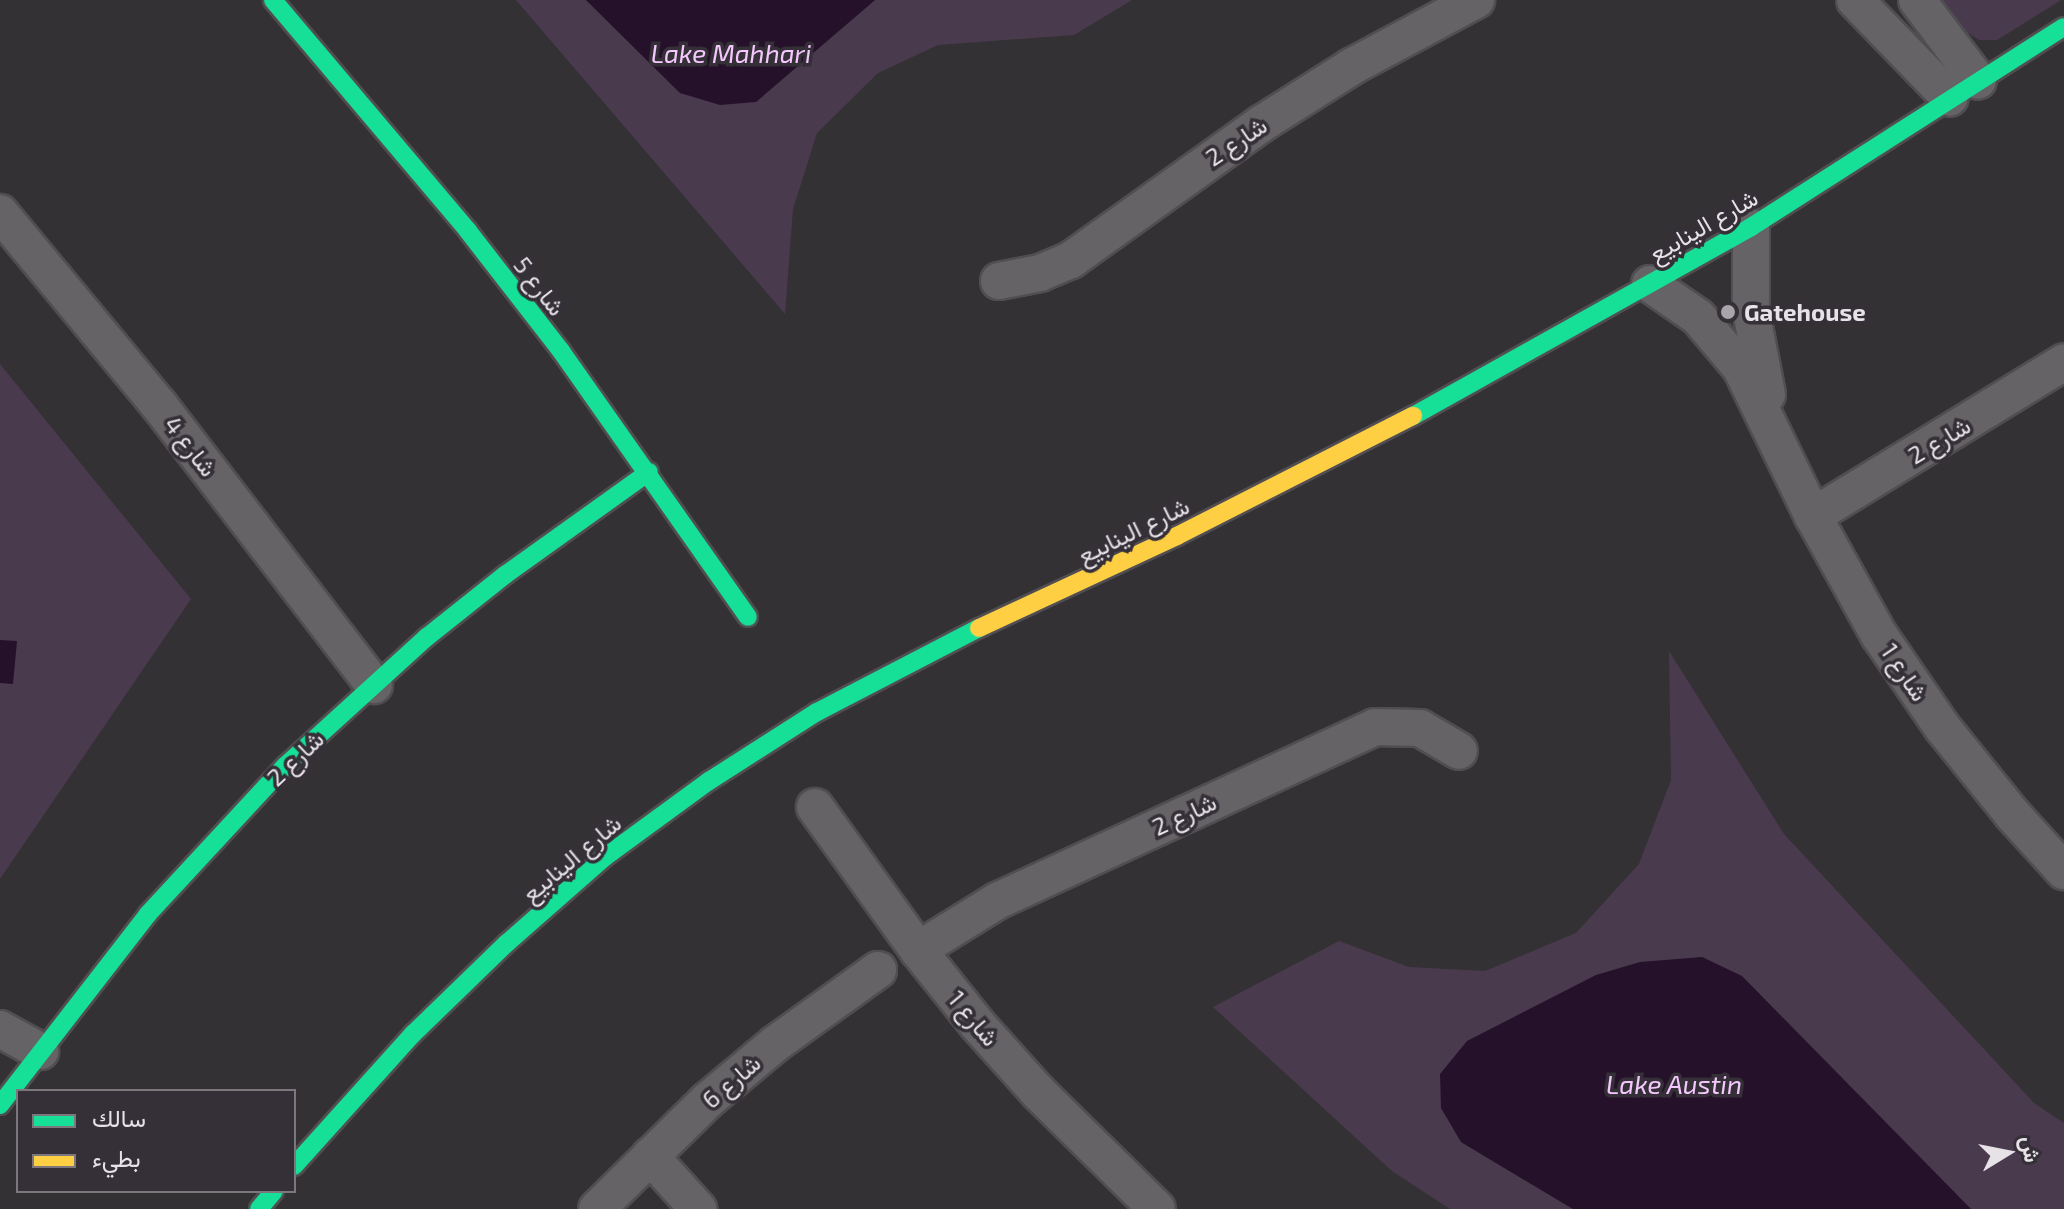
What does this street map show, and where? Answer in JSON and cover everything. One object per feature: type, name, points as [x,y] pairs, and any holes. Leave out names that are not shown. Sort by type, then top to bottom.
[{"type":"street","name":"شارع 5","points":[[273,0],[468,231],[649,472],[748,617]]},
{"type":"street","name":"شارع 2","points":[[999,281],[1040,273],[1071,260],[1261,124],[1351,67],[1476,0]]},
{"type":"street","points":[[1855,0],[1964,90]]},
{"type":"street","points":[[1917,0],[1964,90]]},
{"type":"street","name":"شارع الينابيع","points":[[296,1164],[413,1034],[507,943],[605,857],[709,781],[817,712],[930,651],[1299,475],[1650,284],[1751,227],[2064,27]]},
{"type":"street","name":"شارع 4","points":[[0,213],[159,405],[374,685]]},
{"type":"street","name":"شارع 1","points":[[1751,227],[1749,283],[1754,334],[1780,450]]},
{"type":"street","name":"شارع 1","points":[[1650,284],[1698,317],[1723,342],[1741,368],[1813,516],[1879,635],[1942,727],[2013,815],[2064,871]]},
{"type":"street","name":"شارع 2","points":[[1813,516],[2064,362]]},
{"type":"street","name":"شارع 2","points":[[0,1105],[194,861],[285,766],[427,637],[505,575],[649,472]]},
{"type":"street","name":"شارع 2","points":[[918,950],[997,901],[1375,727],[1420,728],[1459,751]]},
{"type":"street","name":"شارع 1","points":[[815,807],[918,950],[1039,1093],[1157,1209]]},
{"type":"street","name":"شارع 6","points":[[597,1209],[650,1156],[775,1044],[878,970]]},
{"type":"street","points":[[0,1029],[40,1051]]},
{"type":"street","points":[[650,1156],[698,1209]]},
{"type":"street","points":[[259,1209],[272,1193]]},
{"type":"shaded area","points":[[516,0],[586,0],[680,93],[756,102],[875,0],[1132,0],[1074,35],[938,45],[878,73],[817,133],[793,209],[785,314]]},
{"type":"shaded area","points":[[1941,0],[2061,0],[1997,40],[1979,40],[1965,31]]},
{"type":"shaded area","points":[[0,364],[191,599],[0,879]]},
{"type":"shaded area","points":[[1669,651],[1784,834],[2034,1103],[2064,1123],[2064,1209],[1971,1209],[1965,1205],[1742,977],[1702,957],[1461,1142],[1573,1209],[1450,1209],[1392,1171],[1213,1007],[1339,941],[1409,967],[1485,971],[1576,933],[1639,864],[1671,780]]},
{"type":"water","name":"Lake Mahhari","points":[[586,0],[875,0],[756,102],[720,105],[680,93]]},
{"type":"water","points":[[0,640],[17,641],[13,684],[0,683]]},
{"type":"water","name":"Lake Austin","points":[[1702,957],[1742,976],[1971,1209],[1573,1209],[1461,1142],[1441,1108],[1440,1074],[1467,1041],[1596,975],[1640,962]]},
{"type":"traffic: fast","points":[[273,0],[468,231],[561,351],[748,617]]},
{"type":"traffic: fast","points":[[1413,416],[1751,227],[2064,27]]},
{"type":"traffic: fast","points":[[0,1105],[148,914],[285,766],[427,637],[505,575],[649,472]]},
{"type":"traffic: fast","points":[[296,1164],[413,1034],[507,943],[605,857],[709,781],[817,712],[979,628]]},
{"type":"traffic: fast","points":[[259,1209],[272,1193]]},
{"type":"traffic: slow","points":[[979,628],[1177,536],[1413,416]]},
{"type":"place","name":"Gatehouse","points":[[1728,312]]}]
